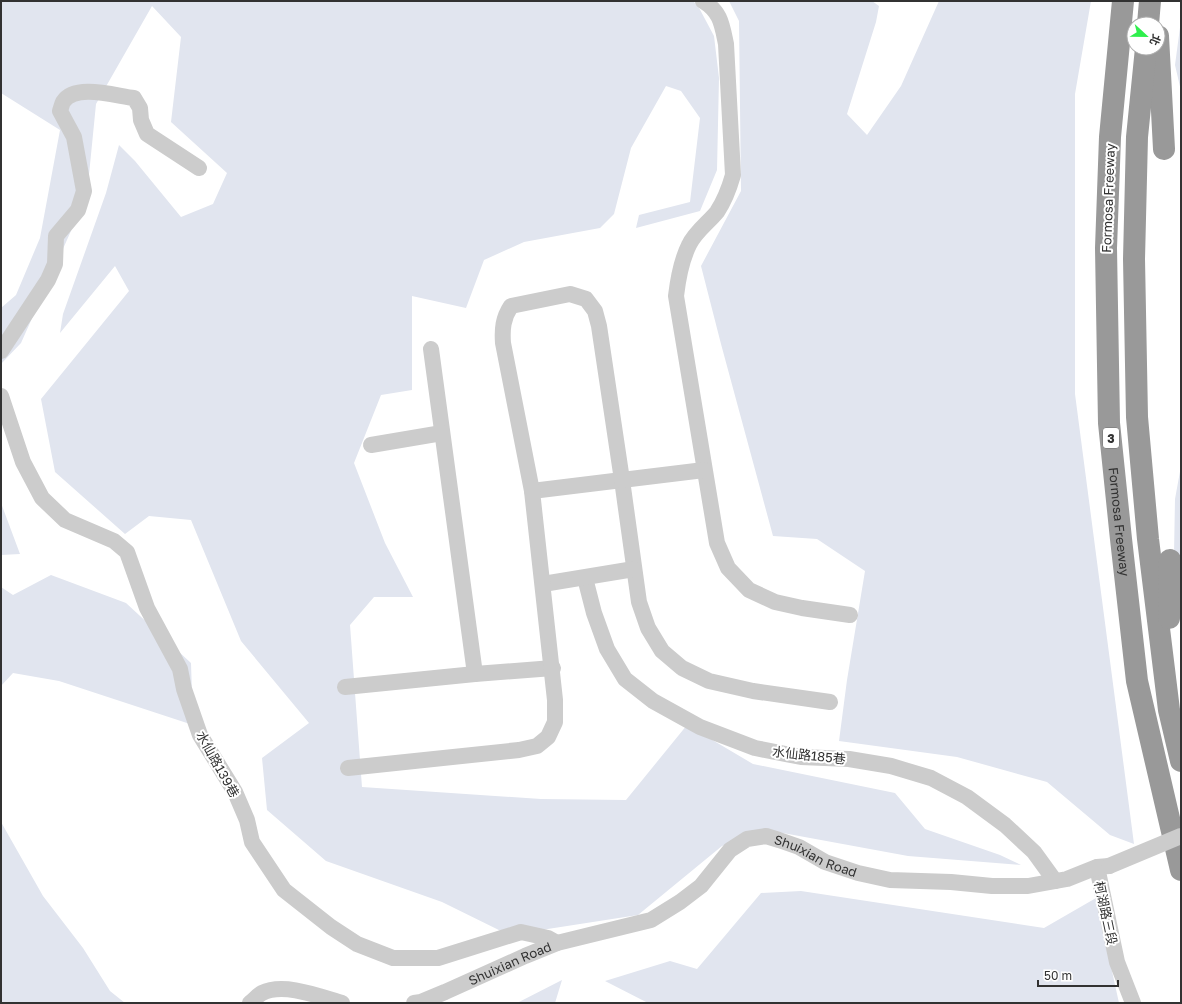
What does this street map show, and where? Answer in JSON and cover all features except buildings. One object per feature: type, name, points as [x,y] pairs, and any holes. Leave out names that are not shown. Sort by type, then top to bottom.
[{"type":"highway","name":"Formosa Freeway","points":[[1123,1],[1110,137],[1106,240],[1109,423],[1137,681],[1181,870]]},
{"type":"highway","points":[[1149,16],[1150,1]]},
{"type":"highway","points":[[1156,1],[1157,16]]},
{"type":"highway","name":"Formosa Freeway","points":[[1145,56],[1137,137],[1135,244],[1138,417],[1148,539],[1169,710],[1181,761]]},
{"type":"highway","points":[[1159,56],[1164,149]]},
{"type":"highway","points":[[1169,710],[1170,560]]},
{"type":"street","points":[[703,1],[711,6],[719,16],[726,44],[733,175],[728,195],[716,213],[700,229],[689,244],[683,260],[676,296],[717,542],[728,568],[749,590],[775,602],[802,608],[850,614]]},
{"type":"street","points":[[1,351],[48,280],[55,264],[56,236],[78,210],[84,191],[74,136],[60,111],[64,101],[74,93],[90,91],[134,98],[140,108],[141,120],[147,134],[199,168]]},
{"type":"street","points":[[348,768],[519,750],[537,746],[548,737],[556,722],[553,668],[532,491],[503,343],[502,330],[505,316],[511,306],[570,294],[586,299],[595,311],[597,318],[639,602],[648,628],[662,651],[682,668],[709,681],[753,691],[830,702]]},
{"type":"street","points":[[431,349],[476,674]]},
{"type":"street","name":"水仙路139巷","points":[[1,396],[23,462],[42,498],[65,520],[114,541],[127,552],[147,608],[180,669],[184,689],[200,735],[236,792],[247,820],[252,842],[284,890],[331,927],[357,944],[393,958],[438,958],[521,932],[548,938],[558,943]]},
{"type":"street","points":[[371,445],[442,432]]},
{"type":"street","points":[[532,491],[704,470]]},
{"type":"street","points":[[543,584],[634,569]]},
{"type":"street","name":"水仙路185巷","points":[[585,578],[594,613],[607,649],[624,679],[653,701],[700,727],[755,748],[801,757],[849,759],[891,766],[931,778],[967,797],[1006,825],[1034,852],[1055,881]]},
{"type":"street","points":[[345,687],[553,668]]},
{"type":"street","name":"Shuixian Road","points":[[414,1003],[421,1002],[558,943],[651,920],[680,902],[701,886],[730,850],[747,839],[766,836],[799,847],[825,862],[858,873],[890,880],[951,882],[992,886],[1028,886],[1067,879],[1181,836]]},
{"type":"street","name":"柯湖路三段","points":[[1103,866],[1117,962],[1133,1003]]},
{"type":"street","points":[[250,1003],[262,993],[276,990],[291,990],[342,1003]]},
{"type":"shaded area","points":[[1,1],[692,1],[697,4],[714,36],[719,78],[717,170],[700,211],[636,228],[639,215],[690,202],[700,118],[681,91],[666,86],[631,148],[614,214],[600,228],[524,242],[484,260],[466,308],[412,296],[412,390],[381,395],[354,463],[385,543],[413,597],[374,597],[350,625],[362,787],[541,799],[626,800],[687,725],[753,764],[895,793],[925,829],[1000,855],[1021,865],[908,856],[772,831],[722,846],[638,915],[509,935],[442,902],[326,861],[267,810],[262,758],[309,723],[241,641],[191,520],[149,516],[125,534],[55,472],[41,399],[129,291],[115,266],[60,333],[63,314],[106,193],[119,145],[135,161],[181,217],[213,204],[227,173],[171,122],[181,37],[152,6],[96,104],[87,195],[21,343],[1,364],[1,308],[16,295],[40,238],[60,130],[1,93]]},
{"type":"shaded area","points":[[729,1],[872,1],[879,6],[876,22],[847,114],[867,135],[901,86],[939,1],[1091,1],[1075,94],[1075,394],[1134,844],[1110,835],[1047,782],[957,757],[839,741],[847,680],[865,571],[817,539],[773,536],[701,266],[741,191],[739,21]]},
{"type":"shaded area","points":[[1181,20],[1181,91],[1175,65]]},
{"type":"shaded area","points":[[1181,466],[1181,594],[1173,610],[1175,499]]},
{"type":"shaded area","points":[[1,503],[20,554],[1,555]]},
{"type":"shaded area","points":[[51,575],[126,603],[191,663],[193,725],[59,681],[13,673],[1,686],[1,587],[13,595]]},
{"type":"shaded area","points":[[1,822],[43,896],[83,948],[110,991],[125,1003],[1,1003]]},
{"type":"shaded area","points":[[801,891],[1044,928],[1096,898],[1119,1003],[648,1003],[605,981],[670,961],[697,969],[761,893]]},
{"type":"shaded area","points":[[562,980],[555,1003],[517,1003]]}]
